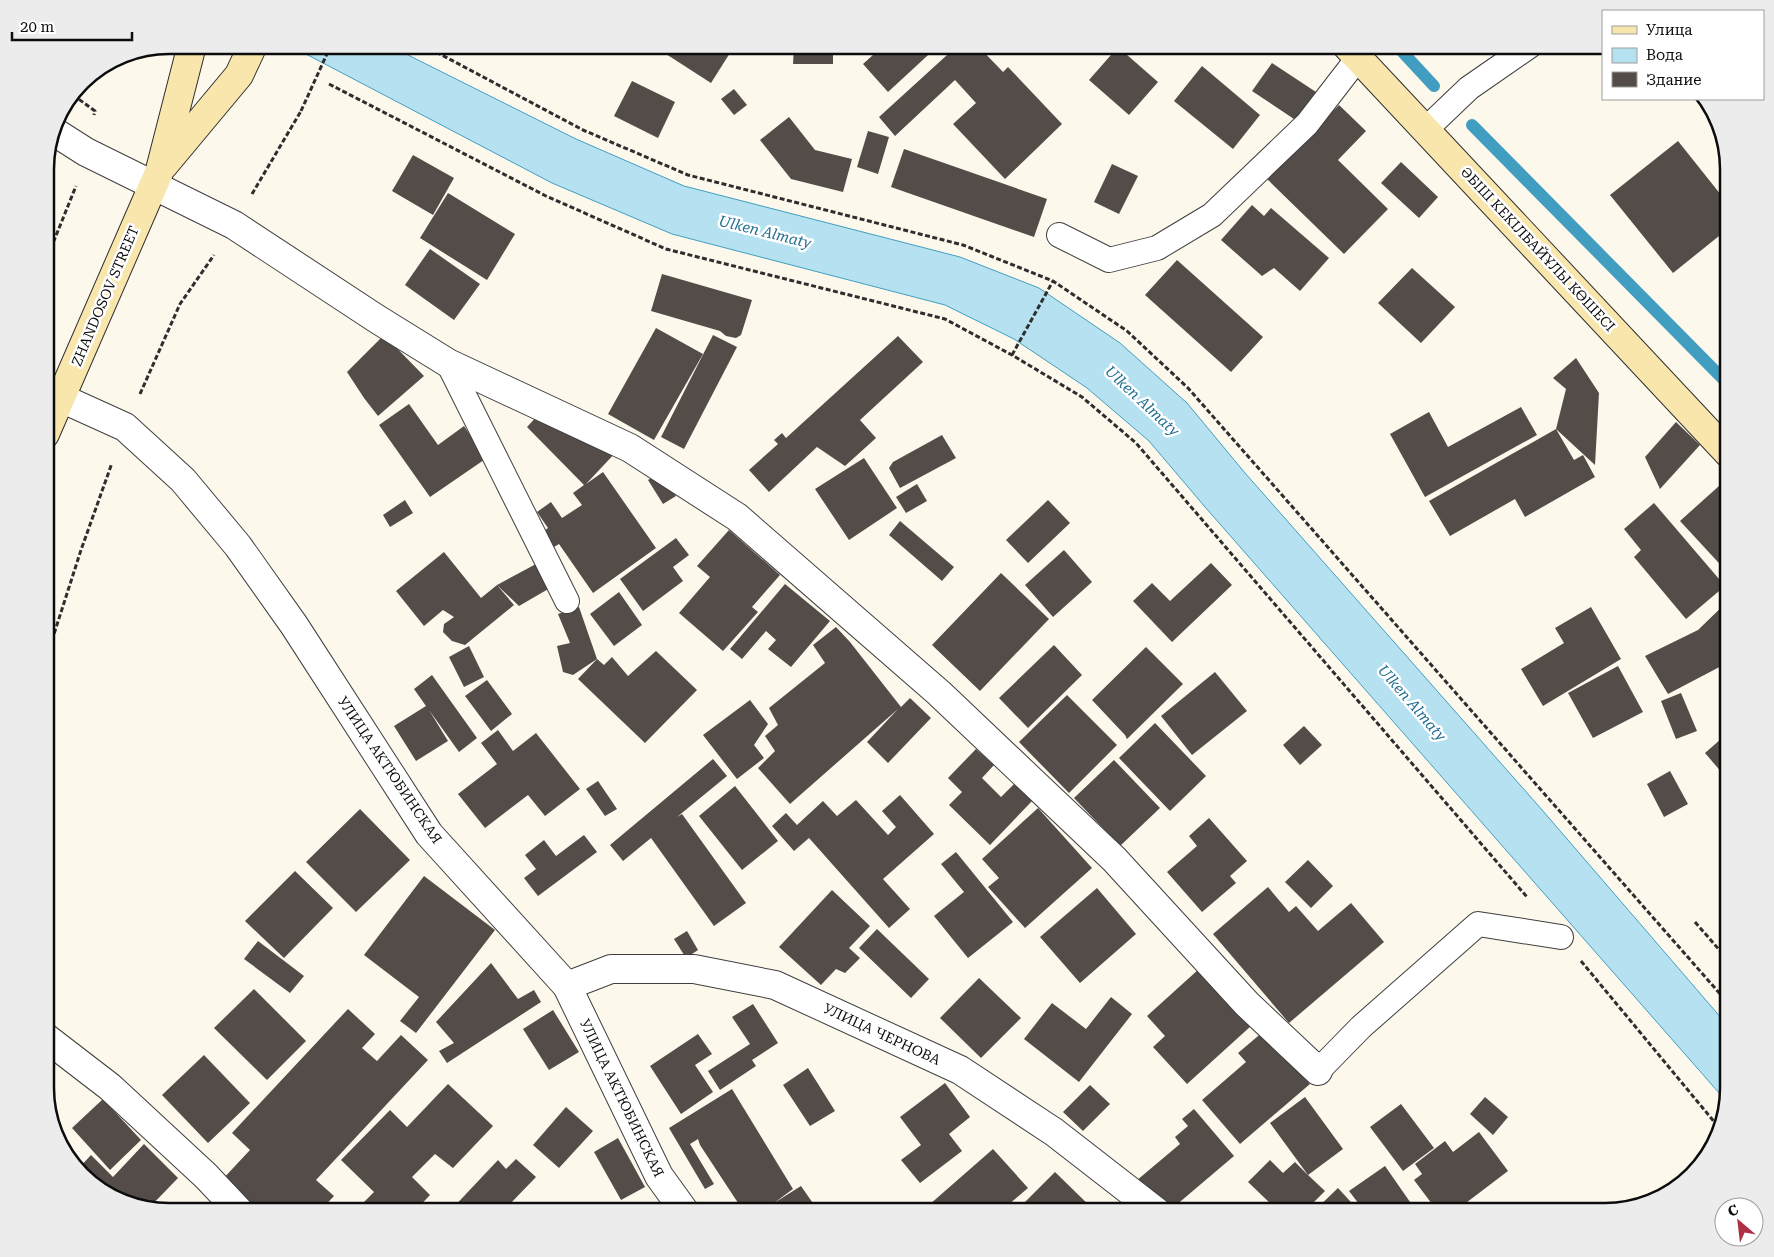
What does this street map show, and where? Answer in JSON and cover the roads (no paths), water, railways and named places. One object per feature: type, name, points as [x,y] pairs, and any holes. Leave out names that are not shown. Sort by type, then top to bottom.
[{"type":"main road","name":"ZHANDOSOV STREET","points":[[54,414],[156,178],[189,54]]},
{"type":"main road","name":"ZHANDOSOV STREET","points":[[156,178],[239,75],[249,54]]},
{"type":"main road","name":"ӘБІШ КЕКІЛБАЙҰЛЫ КӨШЕСІ","points":[[1354,54],[1720,444]]},
{"type":"street","points":[[59,135],[86,152],[156,178],[234,225],[377,319],[448,363],[630,448],[737,517],[939,693],[1114,859],[1247,1004],[1318,1071]]},
{"type":"street","name":"УЛИЦА АКТЮБИНСКАЯ","points":[[61,398],[125,427],[183,480],[238,546],[294,624],[429,834],[568,986],[659,1176],[678,1203]]},
{"type":"street","name":"УЛИЦА ЧЕРНОВА","points":[[568,986],[611,969],[694,968],[775,984],[960,1070],[1054,1132],[1146,1203]]},
{"type":"street","points":[[54,1044],[110,1086],[206,1176],[232,1203]]},
{"type":"lane","points":[[1059,235],[1109,260],[1157,248],[1212,215],[1307,124],[1351,54]]},
{"type":"lane","points":[[1426,130],[1469,88],[1518,54]]},
{"type":"lane","points":[[448,363],[566,601]]},
{"type":"lane","points":[[1318,1071],[1361,1027],[1478,924],[1561,937]]},
{"type":"water","name":"Ulken Almaty","points":[[306,54],[406,54],[576,139],[684,186],[960,257],[1039,288],[1120,343],[1187,403],[1245,473],[1543,811],[1720,1017],[1720,1094],[1149,441],[1087,388],[1014,339],[945,305],[672,234],[552,183]]},
{"type":"waterway","points":[[1404,54],[1434,86]]},
{"type":"waterway","points":[[1472,125],[1720,376]]}]
